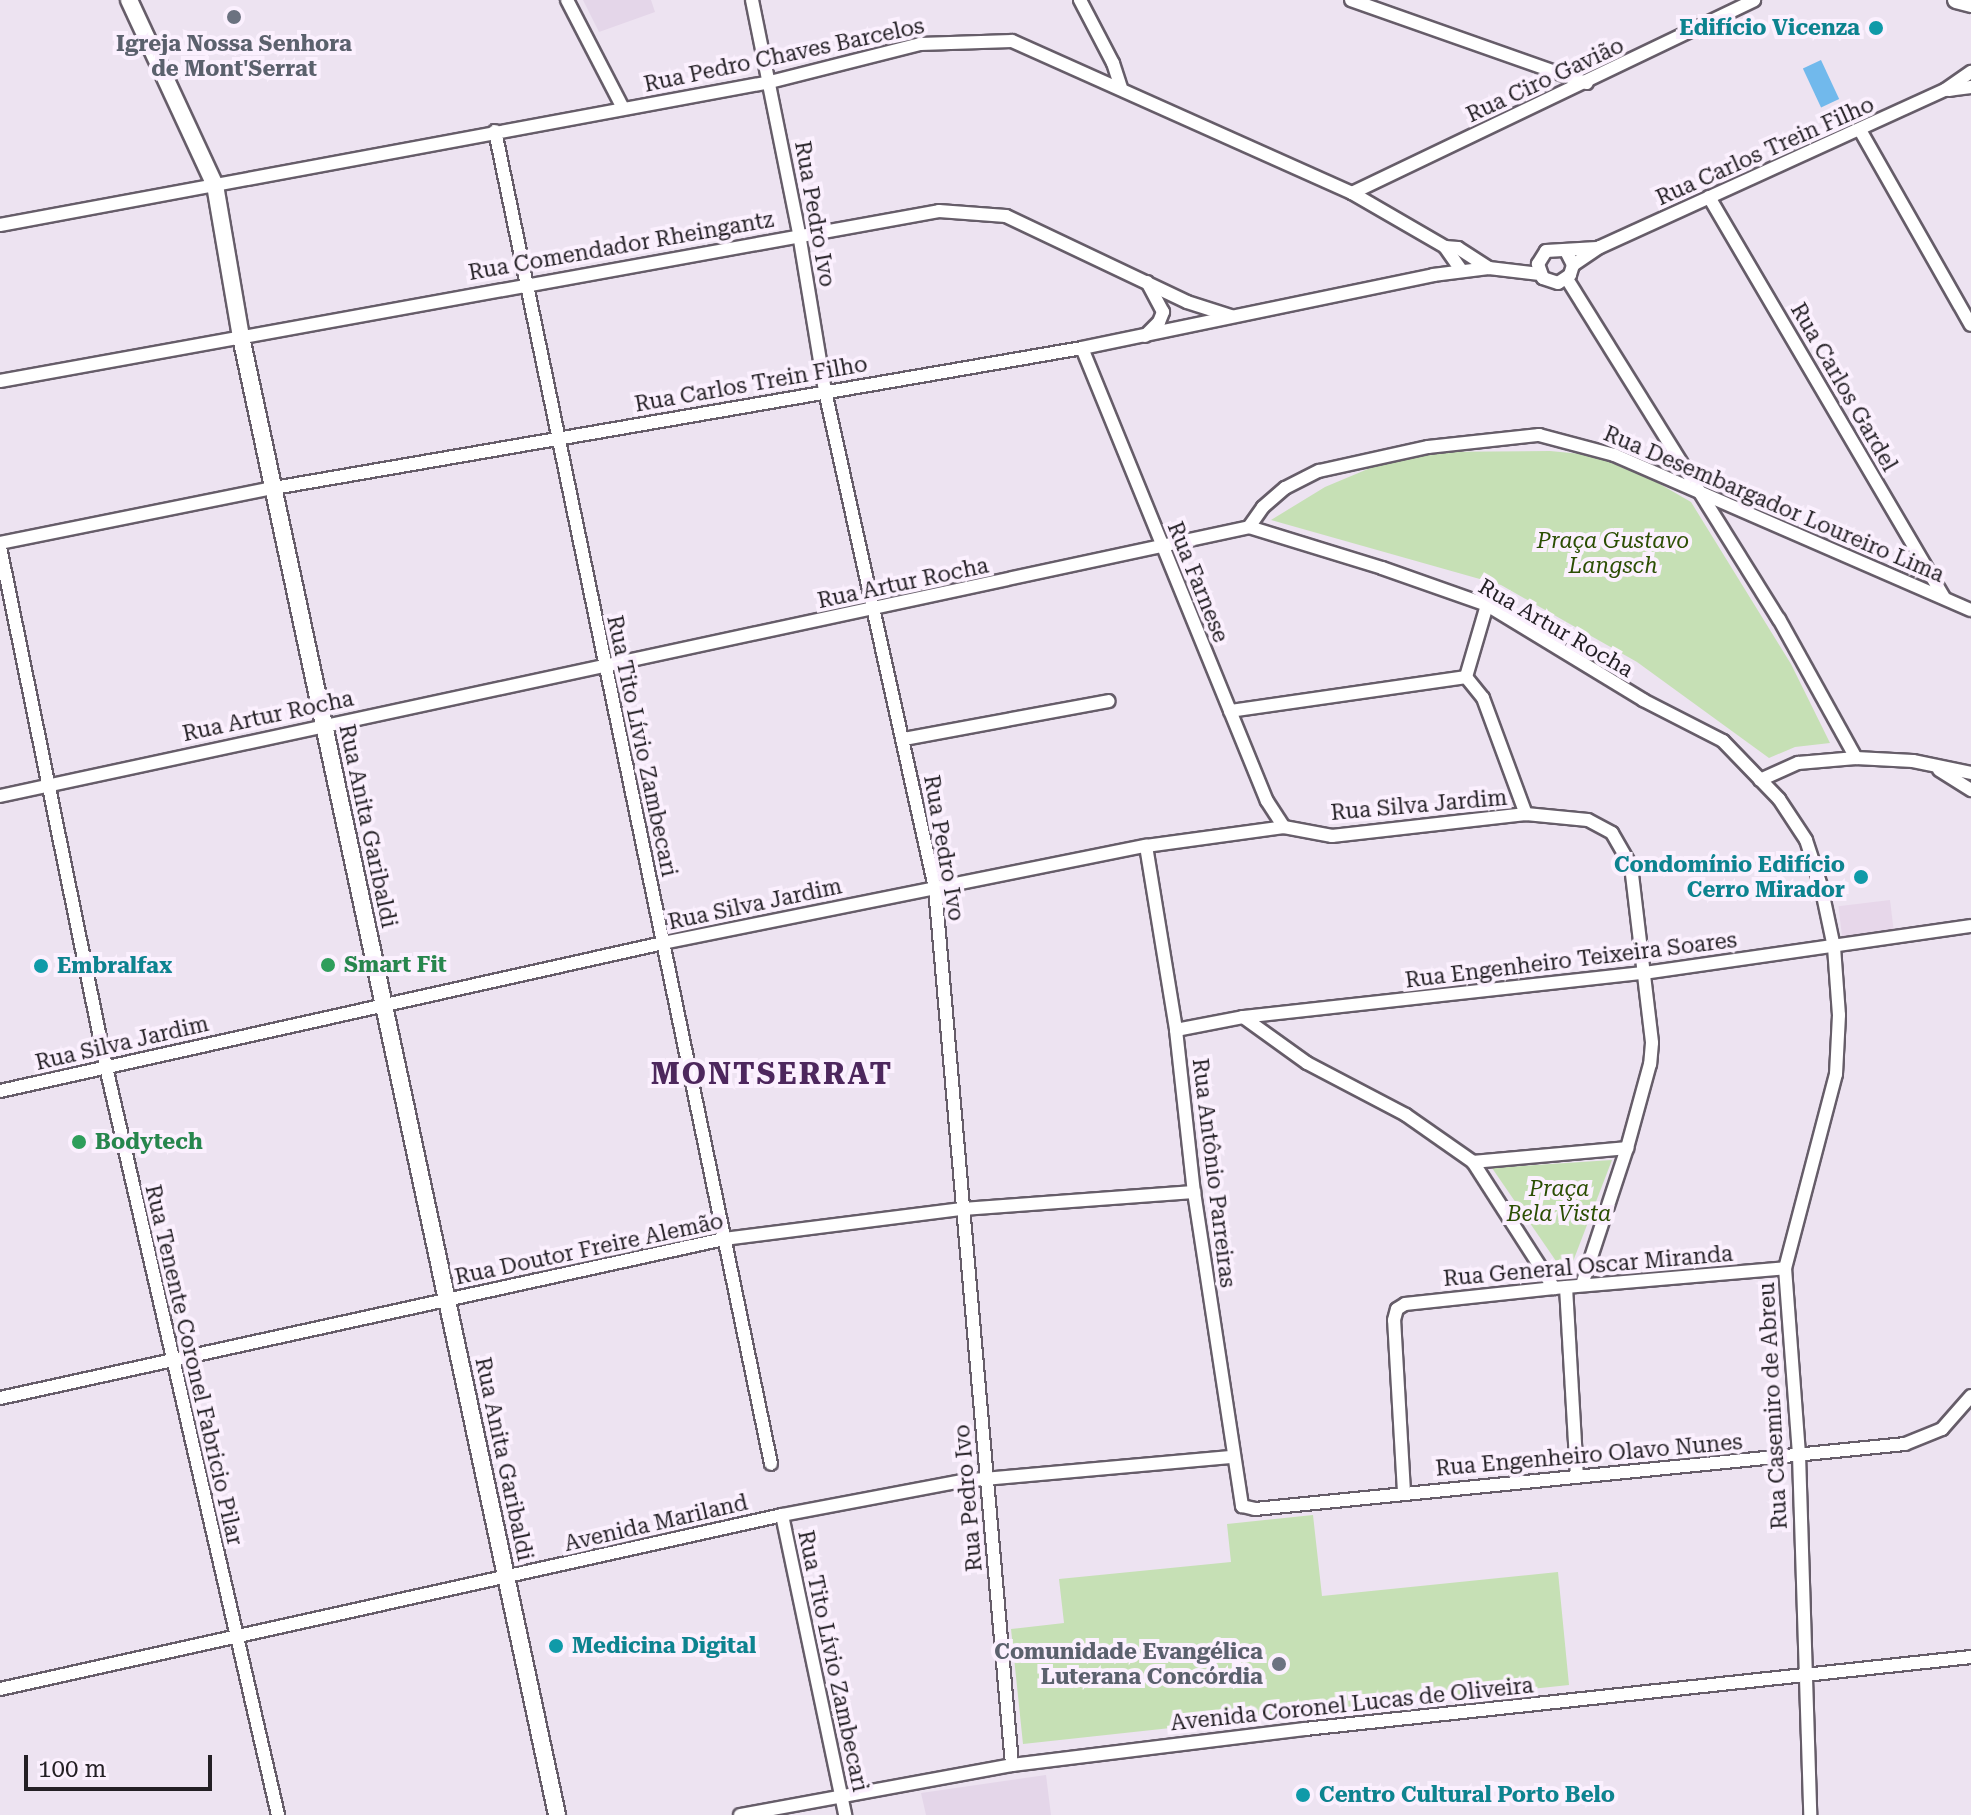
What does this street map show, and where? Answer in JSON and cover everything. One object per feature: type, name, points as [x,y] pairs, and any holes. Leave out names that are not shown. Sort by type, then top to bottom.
[{"type":"main road","name":"Rua Anita Garibaldi","points":[[129,0],[215,185],[241,337],[557,1815]]},
{"type":"main road","points":[[1956,0],[1971,4]]},
{"type":"street","points":[[567,0],[623,108]]},
{"type":"street","name":"Rua Pedro Ivo","points":[[752,0],[799,234],[825,391],[935,888],[1012,1765]]},
{"type":"street","points":[[1080,0],[1113,63],[1121,87]]},
{"type":"street","points":[[1351,0],[1587,83]]},
{"type":"street","name":"Rua Ciro Gavião","points":[[1352,193],[1587,83],[1754,0]]},
{"type":"street","name":"Rua Pedro Chaves Barcelos","points":[[0,225],[770,82],[920,44],[1012,41],[1121,87],[1352,193],[1445,247],[1462,271]]},
{"type":"street","name":"Rua Carlos Trein Filho","points":[[1573,265],[1600,247],[1945,90],[1971,72]]},
{"type":"street","name":"Rua Carlos Trein Filho","points":[[1945,90],[1971,87]]},
{"type":"street","points":[[1860,130],[1971,325]]},
{"type":"street","name":"Rua Tito Lívio Zambecari","points":[[495,131],[771,1464]]},
{"type":"street","name":"Rua Carlos Gardel","points":[[1709,197],[1944,598]]},
{"type":"street","name":"Rua Comendador Rheingantz","points":[[0,381],[939,211],[1006,216],[1187,302],[1234,317]]},
{"type":"street","name":"Rua Pedro Chaves Barcelos","points":[[1445,247],[1458,248],[1489,268]]},
{"type":"street","name":"Rua Carlos Trein Filho","points":[[1566,251],[1600,247]]},
{"type":"street","points":[[1567,279],[1573,265],[1566,251],[1551,249],[1539,259],[1540,274],[1581,304]]},
{"type":"street","name":"Rua Carlos Trein Filho","points":[[1509,269],[1539,259]]},
{"type":"street","name":"Rua Carlos Trein Filho","points":[[0,545],[274,488],[1082,348],[1462,271],[1489,268],[1540,274]]},
{"type":"street","points":[[1552,283],[1567,279]]},
{"type":"street","points":[[1567,279],[1779,619],[1856,758]]},
{"type":"street","points":[[1145,280],[1163,312],[1159,322],[1145,336]]},
{"type":"street","name":"Rua Farnese","points":[[1082,348],[1267,801],[1284,827]]},
{"type":"street","name":"Rua Desembargador Loureiro Lima","points":[[1249,527],[1263,507],[1285,488],[1319,471],[1428,447],[1539,435],[1614,455],[1971,610]]},
{"type":"street","name":"Rua Artur Rocha","points":[[0,796],[324,723],[875,610],[1249,527],[1382,568],[1487,605],[1643,700],[1723,741],[1760,780]]},
{"type":"street","name":"Rua Tenente Coronel Fabricio Pilar","points":[[0,545],[106,1067],[171,1361],[278,1815]]},
{"type":"street","points":[[1466,677],[1487,605]]},
{"type":"street","points":[[1230,711],[1466,677]]},
{"type":"street","points":[[1466,677],[1483,698],[1526,814]]},
{"type":"street","points":[[904,739],[1109,701]]},
{"type":"street","points":[[1760,780],[1798,763],[1856,758],[1930,764],[1971,773]]},
{"type":"street","points":[[1930,764],[1971,790]]},
{"type":"street","name":"Rua Casemiro de Abreu","points":[[1760,780],[1779,799],[1806,840],[1834,947],[1839,1015],[1836,1074],[1785,1268],[1799,1455],[1810,1815]]},
{"type":"street","name":"Rua Silva Jardim","points":[[0,1091],[663,943],[1146,846],[1284,827],[1332,836],[1526,814],[1588,820],[1612,833],[1631,866],[1644,973],[1650,1064],[1627,1148],[1582,1285]]},
{"type":"street","name":"Rua Antônio Parreiras","points":[[1146,846],[1176,1030],[1194,1192],[1242,1506]]},
{"type":"street","name":"Rua Engenheiro Teixeira Soares","points":[[1176,1030],[1243,1017],[1644,973],[1971,926]]},
{"type":"street","points":[[1243,1017],[1307,1063],[1406,1115],[1473,1162],[1560,1287],[1577,1477]]},
{"type":"street","points":[[1473,1162],[1627,1148]]},
{"type":"street","name":"Rua Doutor Freire Alemão","points":[[0,1398],[724,1239],[962,1209],[1194,1192]]},
{"type":"street","name":"Rua General Oscar Miranda","points":[[1404,1492],[1394,1320],[1397,1309],[1405,1304],[1785,1268]]},
{"type":"street","name":"Rua Engenheiro Olavo Nunes","points":[[1242,1506],[1255,1509],[1905,1444],[1942,1429],[1971,1396]]},
{"type":"street","name":"Avenida Mariland","points":[[0,1689],[782,1515],[987,1478],[1233,1457]]},
{"type":"street","name":"Rua Tito Lívio Zambecari","points":[[782,1515],[845,1815]]},
{"type":"street","name":"Avenida Coronel Lucas de Oliveira","points":[[740,1815],[1012,1765],[1971,1657]]},
{"type":"shaded area","points":[[583,0],[651,0],[655,12],[599,32]]},
{"type":"shaded area","points":[[1890,900],[1894,932],[1842,938],[1838,906]]},
{"type":"shaded area","points":[[1046,1775],[1051,1815],[926,1815],[921,1793]]},
{"type":"green space","name":"Praça Gustavo Langsch","points":[[1550,451],[1613,457],[1691,502],[1791,664],[1830,743],[1795,747],[1769,758],[1637,662],[1501,585],[1271,520],[1325,487],[1375,466],[1425,452]]},
{"type":"green space","name":"Praça Bela Vista","points":[[1612,1160],[1567,1277],[1492,1168]]},
{"type":"green space","points":[[1313,1515],[1322,1596],[1558,1572],[1569,1685],[1023,1744],[1011,1629],[1064,1623],[1059,1579],[1231,1562],[1227,1524]]},
{"type":"water","points":[[1821,60],[1839,99],[1821,107],[1803,68]]},
{"type":"place","name":"Igreja Nossa Senhora de Mont'Serrat","points":[[234,17]]},
{"type":"place","name":"Edifício Vicenza","points":[[1876,28]]},
{"type":"place","name":"Condomínio Edifício Cerro Mirador","points":[[1861,877]]},
{"type":"place","name":"Smart Fit","points":[[328,965]]},
{"type":"place","name":"Embralfax","points":[[41,966]]},
{"type":"place","name":"Bodytech","points":[[79,1142]]},
{"type":"place","name":"Medicina Digital","points":[[556,1646]]},
{"type":"place","name":"Comunidade Evangélica Luterana Concórdia","points":[[1279,1664]]},
{"type":"place","name":"Centro Cultural Porto Belo","points":[[1303,1795]]},
{"type":"district","name":"MONTSERRAT","points":[[772,1074]]}]
